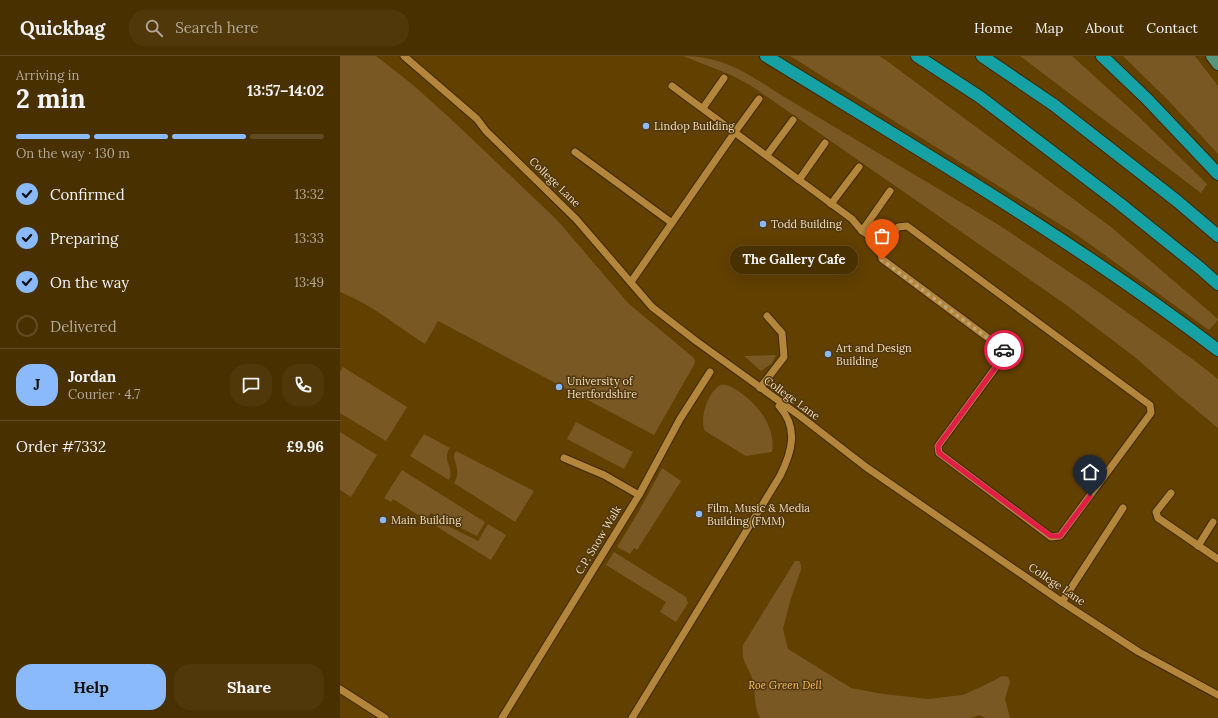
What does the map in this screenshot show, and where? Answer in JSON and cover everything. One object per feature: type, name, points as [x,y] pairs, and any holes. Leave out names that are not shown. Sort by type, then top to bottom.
[{"type":"highway","points":[[766,56],[1030,219],[1158,305],[1218,350]]},
{"type":"highway","points":[[917,56],[980,97],[1113,198],[1218,284]]},
{"type":"highway","points":[[982,56],[1054,105],[1177,201],[1218,236]]},
{"type":"highway","points":[[1102,56],[1147,100],[1218,174]]},
{"type":"main road","points":[[1212,56],[1218,64]]},
{"type":"street","name":"College Lane","points":[[404,56],[477,119],[486,131],[576,218],[652,307],[696,342],[805,420],[866,467],[1062,602],[1139,652],[1218,695]]},
{"type":"street","points":[[703,108],[724,78]]},
{"type":"street","points":[[672,86],[852,219],[862,231],[884,245]]},
{"type":"street","points":[[631,282],[759,99]]},
{"type":"street","points":[[767,155],[793,120]]},
{"type":"street","points":[[799,180],[826,143]]},
{"type":"street","points":[[575,152],[672,223]]},
{"type":"street","points":[[832,204],[859,167]]},
{"type":"street","points":[[862,231],[890,191]]},
{"type":"street","points":[[907,226],[1150,405],[1151,412],[1060,536],[1051,536],[939,453],[938,446],[1007,352],[882,260],[880,250],[884,245],[898,227],[907,226]]},
{"type":"street","points":[[760,388],[784,357],[782,332],[767,316]]},
{"type":"street","name":"C.P. Snow Walk","points":[[502,718],[639,495],[680,419],[710,372]]},
{"type":"street","points":[[632,718],[786,465],[792,438],[791,426],[786,413],[773,398]]},
{"type":"street","points":[[564,458],[604,475],[639,495]]},
{"type":"street","points":[[1171,493],[1156,512],[1158,518],[1218,559]]},
{"type":"street","points":[[1062,602],[1124,508]]},
{"type":"street","points":[[1198,546],[1213,522]]},
{"type":"street","points":[[340,689],[385,718]]},
{"type":"green space","points":[[340,56],[376,56],[413,85],[558,221],[628,303],[694,358],[694,365],[654,435],[438,321],[425,344],[362,302],[340,292]]},
{"type":"green space","points":[[683,56],[711,59],[746,73],[999,225],[1093,288],[1218,379],[1218,428],[1136,358],[1065,304],[750,85],[731,75]]},
{"type":"green space","points":[[790,56],[879,56],[1111,227],[1218,320],[1209,330],[1077,235]]},
{"type":"green space","points":[[1020,56],[1072,56],[1136,114],[1207,184],[1201,193]]},
{"type":"green space","points":[[1123,56],[1195,56],[1218,86],[1218,154],[1168,100]]},
{"type":"green space","points":[[776,355],[772,363],[761,371],[744,356]]},
{"type":"green space","points":[[343,367],[407,407],[386,441],[340,413],[340,372]]},
{"type":"green space","points":[[721,385],[734,388],[748,398],[760,411],[769,426],[773,443],[772,452],[746,456],[705,431],[703,419],[706,405],[712,393]]},
{"type":"green space","points":[[576,422],[633,452],[624,469],[567,439]]},
{"type":"green space","points":[[340,432],[377,455],[351,497],[340,490]]},
{"type":"green space","points":[[424,434],[450,448],[447,457],[450,471],[449,480],[410,456]]},
{"type":"green space","points":[[456,451],[534,491],[515,522],[454,483],[457,474],[457,467],[454,458]]},
{"type":"green space","points":[[662,468],[681,481],[637,550],[634,548],[630,554],[617,547],[639,511]]},
{"type":"green space","points":[[402,470],[485,522],[477,536],[431,513],[426,520],[393,499],[391,502],[384,498]]},
{"type":"green space","points":[[432,518],[478,541],[488,524],[506,535],[491,560],[429,522]]},
{"type":"green space","points":[[614,552],[686,597],[688,603],[676,622],[660,612],[666,602],[606,565]]},
{"type":"green space","name":"Roe Green Dell","points":[[795,561],[799,561],[801,570],[791,598],[783,629],[788,649],[851,688],[883,694],[928,699],[963,695],[1002,676],[1008,677],[1010,682],[1005,699],[1010,718],[986,718],[979,715],[971,718],[760,718],[756,709],[753,681],[743,656],[743,645]]},
{"type":"way so far","points":[[882,260],[1004,350]]},
{"type":"place","name":"Lindop Building","points":[[646,126]]},
{"type":"place","name":"Todd Building","points":[[763,224]]},
{"type":"place","name":"The Gallery Cafe","points":[[882,260]]},
{"type":"place","name":"Art and Design Building","points":[[828,354]]},
{"type":"place","name":"University of Hertfordshire","points":[[559,387]]},
{"type":"place","name":"Film, Music & Media Building (FMM)","points":[[699,514]]},
{"type":"place","name":"Main Building","points":[[383,520]]},
{"type":"route","points":[[1004,350],[1007,352],[938,446],[939,453],[1051,536],[1060,536],[1090,496]]}]
